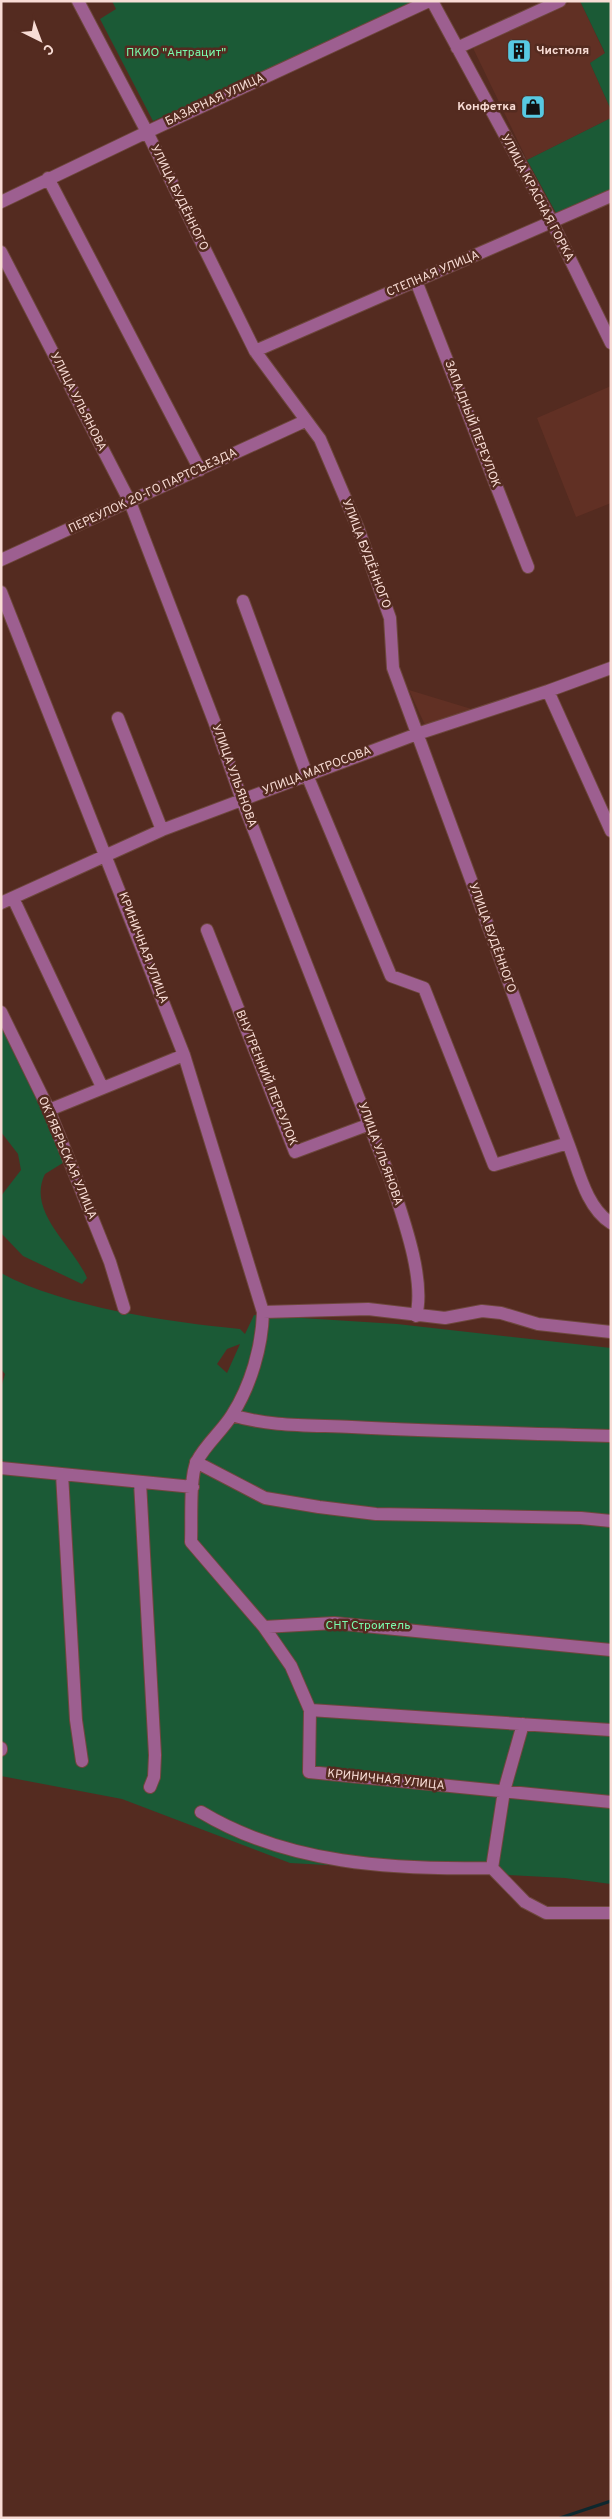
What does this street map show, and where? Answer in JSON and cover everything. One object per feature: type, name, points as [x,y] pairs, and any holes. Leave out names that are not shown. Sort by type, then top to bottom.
[{"type":"street","name":"УЛИЦА БУДЁННОГО","points":[[78,1],[146,132],[255,351],[320,439],[358,528],[390,618],[393,668],[416,734],[568,1143],[592,1202],[604,1218],[611,1223]]},
{"type":"street","name":"БАЗАРНАЯ УЛИЦА","points":[[1,202],[146,132],[431,1]]},
{"type":"street","name":"УЛИЦА КРАСНАЯ ГОРКА","points":[[431,1],[552,222],[611,343]]},
{"type":"street","points":[[458,48],[560,1]]},
{"type":"street","points":[[48,178],[200,470]]},
{"type":"street","name":"СТЕПНАЯ УЛИЦА","points":[[255,351],[611,196]]},
{"type":"street","name":"УЛИЦА УЛЬЯНОВА","points":[[1,252],[130,502],[242,800],[390,1178],[406,1230],[420,1294],[416,1316]]},
{"type":"street","name":"ЗАПАДНЫЙ ПЕРЕУЛОК","points":[[416,281],[528,567]]},
{"type":"street","name":"ПЕРЕУЛОК 20-ГО ПАРТСЪЕЗДА","points":[[1,560],[305,421]]},
{"type":"street","name":"КРИНИЧНАЯ УЛИЦА","points":[[1,592],[107,856],[184,1055],[263,1312]]},
{"type":"street","points":[[243,601],[307,775],[391,976],[424,988],[494,1165],[568,1143]]},
{"type":"street","name":"УЛИЦА МАТРОСОВА","points":[[1,903],[162,830],[416,734],[548,691],[611,668]]},
{"type":"street","points":[[548,691],[611,831]]},
{"type":"street","points":[[118,718],[162,830]]},
{"type":"street","points":[[14,898],[102,1087]]},
{"type":"street","name":"ВНУТРЕННИЙ ПЕРЕУЛОК","points":[[207,930],[295,1152],[370,1124]]},
{"type":"street","name":"ОКТЯБРЬСКАЯ УЛИЦА","points":[[1,1012],[49,1110],[110,1262],[124,1308]]},
{"type":"street","points":[[49,1110],[184,1055]]},
{"type":"street","points":[[1,1468],[193,1487],[196,1462],[232,1414],[250,1377],[262,1328],[263,1312],[358,1309],[445,1318],[482,1312],[500,1313],[538,1324],[611,1332]]},
{"type":"street","points":[[232,1414],[252,1421],[293,1424],[611,1436]]},
{"type":"street","points":[[196,1462],[265,1498],[319,1507],[376,1514],[581,1518],[611,1521]]},
{"type":"street","points":[[62,1474],[76,1720],[82,1761]]},
{"type":"street","points":[[140,1482],[155,1755],[154,1778],[150,1787]]},
{"type":"street","name":"КРИНИЧНАЯ УЛИЦА","points":[[193,1487],[191,1542],[264,1627],[291,1666],[310,1710],[309,1772],[611,1802]]},
{"type":"street","points":[[264,1627],[334,1624],[611,1650]]},
{"type":"street","points":[[310,1710],[611,1730]]},
{"type":"street","points":[[492,1868],[504,1792],[523,1724]]},
{"type":"street","points":[[201,1812],[216,1822],[270,1845],[316,1856],[411,1867],[492,1868],[525,1902],[546,1913],[611,1913]]},
{"type":"shaded area","points":[[573,1],[580,1],[605,54],[590,63],[611,110],[611,118],[527,160],[473,48]]},
{"type":"shaded area","points":[[611,386],[611,503],[576,517],[537,418]]},
{"type":"shaded area","points":[[409,690],[478,711],[425,725]]},
{"type":"green space","name":"ПКИО \"Антрацит\"","points":[[112,1],[415,2],[153,121],[100,19],[116,9]]},
{"type":"green space","points":[[580,1],[611,1],[611,110],[590,63],[605,53]]},
{"type":"green space","points":[[611,118],[611,189],[556,213],[527,160]]},
{"type":"green space","points":[[1,1008],[66,1161],[45,1174],[41,1188],[42,1202],[54,1228],[81,1266],[87,1278],[82,1284],[23,1256],[1,1233],[1,1196],[21,1170],[18,1154],[1,1132]]},
{"type":"green space","name":"СНТ Строитель","points":[[1,1273],[26,1285],[85,1304],[181,1322],[240,1329],[245,1334],[254,1315],[397,1324],[611,1348],[611,1884],[565,1878],[290,1863],[122,1799],[1,1776],[1,1460],[4,1460],[1,1459],[1,1388],[5,1374],[1,1369]],"holes":[[[240,1344],[227,1373],[217,1364],[227,1349]]]},
{"type":"waterway","points":[[560,2518],[611,2501]]},
{"type":"place","name":"Чистюля","points":[[519,51]]},
{"type":"place","name":"Конфетка","points":[[533,107]]}]
